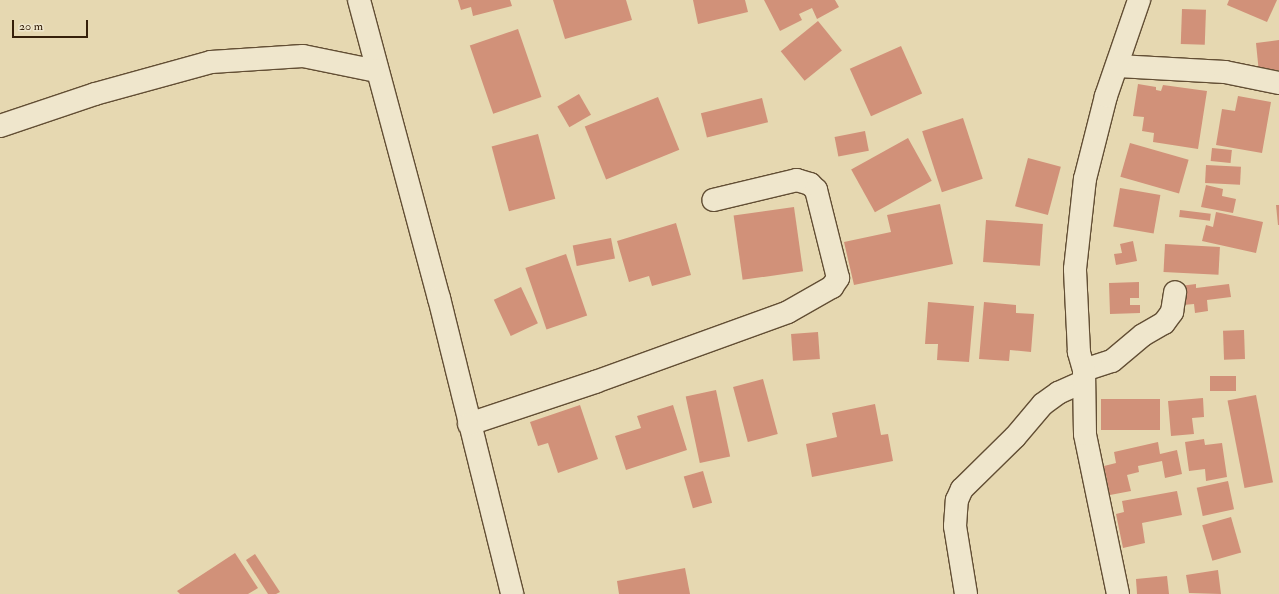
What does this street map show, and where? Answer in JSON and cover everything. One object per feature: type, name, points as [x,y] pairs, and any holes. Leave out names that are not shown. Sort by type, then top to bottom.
[{"type":"street","points":[[359,0],[376,71],[439,298],[512,594]]},
{"type":"street","points":[[1118,594],[1085,434],[1083,376],[1078,352],[1075,269],[1085,179],[1106,96],[1118,66],[1139,0]]},
{"type":"street","points":[[0,126],[95,94],[211,62],[303,56],[376,71]]},
{"type":"street","points":[[1118,66],[1225,72],[1279,82]]},
{"type":"street","points":[[469,424],[595,382],[788,312],[832,287],[838,278],[816,190],[810,184],[797,180],[714,200]]},
{"type":"street","points":[[966,594],[955,526],[957,500],[962,489],[1015,437],[1044,404],[1083,376],[1112,361],[1143,335],[1164,323],[1172,312],[1174,292]]},
{"type":"building","points":[[458,0],[510,0],[512,6],[473,16],[471,7],[461,10]]},
{"type":"building","points":[[553,0],[626,0],[632,20],[565,39]]},
{"type":"building","points":[[693,0],[745,0],[748,12],[698,24]]},
{"type":"building","points":[[764,0],[835,0],[839,7],[817,19],[812,8],[799,14],[802,20],[780,31]]},
{"type":"building","points":[[1229,0],[1277,0],[1267,22],[1227,5]]},
{"type":"building","points":[[1182,9],[1206,10],[1205,45],[1181,44]]},
{"type":"building","points":[[818,21],[842,51],[805,81],[781,51]]},
{"type":"building","points":[[518,29],[541,97],[493,114],[470,46]]},
{"type":"building","points":[[1279,40],[1279,70],[1259,73],[1256,43]]},
{"type":"building","points":[[901,46],[922,94],[871,116],[850,69]]},
{"type":"building","points":[[1138,84],[1156,87],[1156,90],[1161,91],[1163,85],[1207,91],[1198,149],[1153,142],[1154,133],[1142,131],[1144,117],[1133,116]]},
{"type":"building","points":[[579,94],[591,115],[569,127],[557,106]]},
{"type":"building","points":[[1238,96],[1271,102],[1262,153],[1216,145],[1222,109],[1235,111]]},
{"type":"building","points":[[658,97],[679,150],[606,179],[585,127]]},
{"type":"building","points":[[762,98],[768,122],[707,137],[701,113]]},
{"type":"building","points":[[963,118],[983,179],[942,192],[922,131]]},
{"type":"building","points":[[865,131],[869,151],[838,157],[835,137]]},
{"type":"building","points":[[538,134],[555,199],[509,211],[492,146]]},
{"type":"building","points":[[908,138],[932,181],[875,212],[851,170]]},
{"type":"building","points":[[1130,143],[1189,160],[1179,193],[1120,177]]},
{"type":"building","points":[[1212,148],[1232,150],[1231,163],[1211,161]]},
{"type":"building","points":[[1028,158],[1061,167],[1048,215],[1015,206]]},
{"type":"building","points":[[1206,165],[1241,167],[1240,185],[1205,183]]},
{"type":"building","points":[[1206,185],[1223,189],[1222,196],[1236,199],[1233,213],[1201,207]]},
{"type":"building","points":[[1120,188],[1160,195],[1154,234],[1113,226]]},
{"type":"building","points":[[940,204],[953,264],[854,285],[844,242],[891,232],[887,215]]},
{"type":"building","points":[[1276,205],[1279,205],[1279,225],[1278,225]]},
{"type":"building","points":[[794,207],[803,271],[743,280],[734,215]]},
{"type":"building","points":[[1180,210],[1211,214],[1210,221],[1179,217]]},
{"type":"building","points":[[1216,212],[1263,222],[1256,253],[1202,241],[1206,225],[1213,227]]},
{"type":"building","points":[[986,220],[1043,224],[1040,266],[983,262]]},
{"type":"building","points":[[676,223],[691,275],[652,286],[649,276],[629,282],[617,241]]},
{"type":"building","points":[[611,238],[615,259],[577,266],[573,245]]},
{"type":"building","points":[[1133,241],[1137,261],[1116,265],[1114,254],[1122,253],[1120,244]]},
{"type":"building","points":[[1165,244],[1220,247],[1218,275],[1164,272]]},
{"type":"building","points":[[566,254],[587,315],[547,329],[525,268]]},
{"type":"building","points":[[1139,282],[1139,298],[1130,298],[1130,305],[1140,305],[1140,313],[1110,314],[1109,283]]},
{"type":"building","points":[[1196,284],[1196,288],[1229,284],[1231,297],[1207,300],[1208,311],[1195,313],[1194,304],[1183,305],[1180,286]]},
{"type":"building","points":[[521,287],[538,323],[511,336],[494,300]]},
{"type":"building","points":[[928,302],[974,306],[969,362],[937,360],[938,344],[925,344]]},
{"type":"building","points":[[984,302],[1016,305],[1016,313],[1034,314],[1031,352],[1010,350],[1009,361],[979,359]]},
{"type":"building","points":[[1244,330],[1245,359],[1224,360],[1223,331]]},
{"type":"building","points":[[818,332],[820,359],[793,361],[791,334]]},
{"type":"building","points":[[1210,376],[1236,376],[1236,391],[1210,391]]},
{"type":"building","points":[[763,379],[778,434],[748,442],[733,387]]},
{"type":"building","points":[[716,390],[730,457],[700,463],[686,396]]},
{"type":"building","points":[[1256,395],[1273,482],[1245,488],[1228,401]]},
{"type":"building","points":[[1203,398],[1204,417],[1192,418],[1194,434],[1171,436],[1168,401]]},
{"type":"building","points":[[1101,399],[1160,399],[1160,430],[1101,430]]},
{"type":"building","points":[[875,404],[881,435],[888,434],[893,461],[812,477],[806,444],[837,437],[832,413]]},
{"type":"building","points":[[580,405],[598,459],[558,473],[548,443],[538,446],[530,422]]},
{"type":"building","points":[[673,405],[687,450],[626,470],[615,436],[641,428],[637,416]]},
{"type":"building","points":[[1204,439],[1205,445],[1222,443],[1227,477],[1206,481],[1205,469],[1189,471],[1185,442]]},
{"type":"building","points":[[1158,442],[1160,454],[1177,450],[1182,474],[1165,478],[1162,461],[1138,466],[1139,472],[1127,475],[1131,491],[1110,495],[1104,466],[1116,463],[1114,452]]},
{"type":"building","points":[[703,471],[712,503],[693,508],[684,477]]},
{"type":"building","points":[[1228,481],[1234,509],[1203,516],[1197,488]]},
{"type":"building","points":[[1177,491],[1182,515],[1142,523],[1145,543],[1123,548],[1116,514],[1124,512],[1122,501]]},
{"type":"building","points":[[1231,517],[1241,553],[1212,561],[1202,525]]},
{"type":"building","points":[[235,553],[258,588],[248,594],[180,594],[177,591]]},
{"type":"building","points":[[255,554],[280,592],[276,594],[268,594],[246,560]]},
{"type":"building","points":[[685,568],[690,594],[619,594],[617,581]]},
{"type":"building","points":[[1218,570],[1221,594],[1189,593],[1186,575]]},
{"type":"building","points":[[1167,576],[1169,594],[1137,594],[1136,579]]}]
